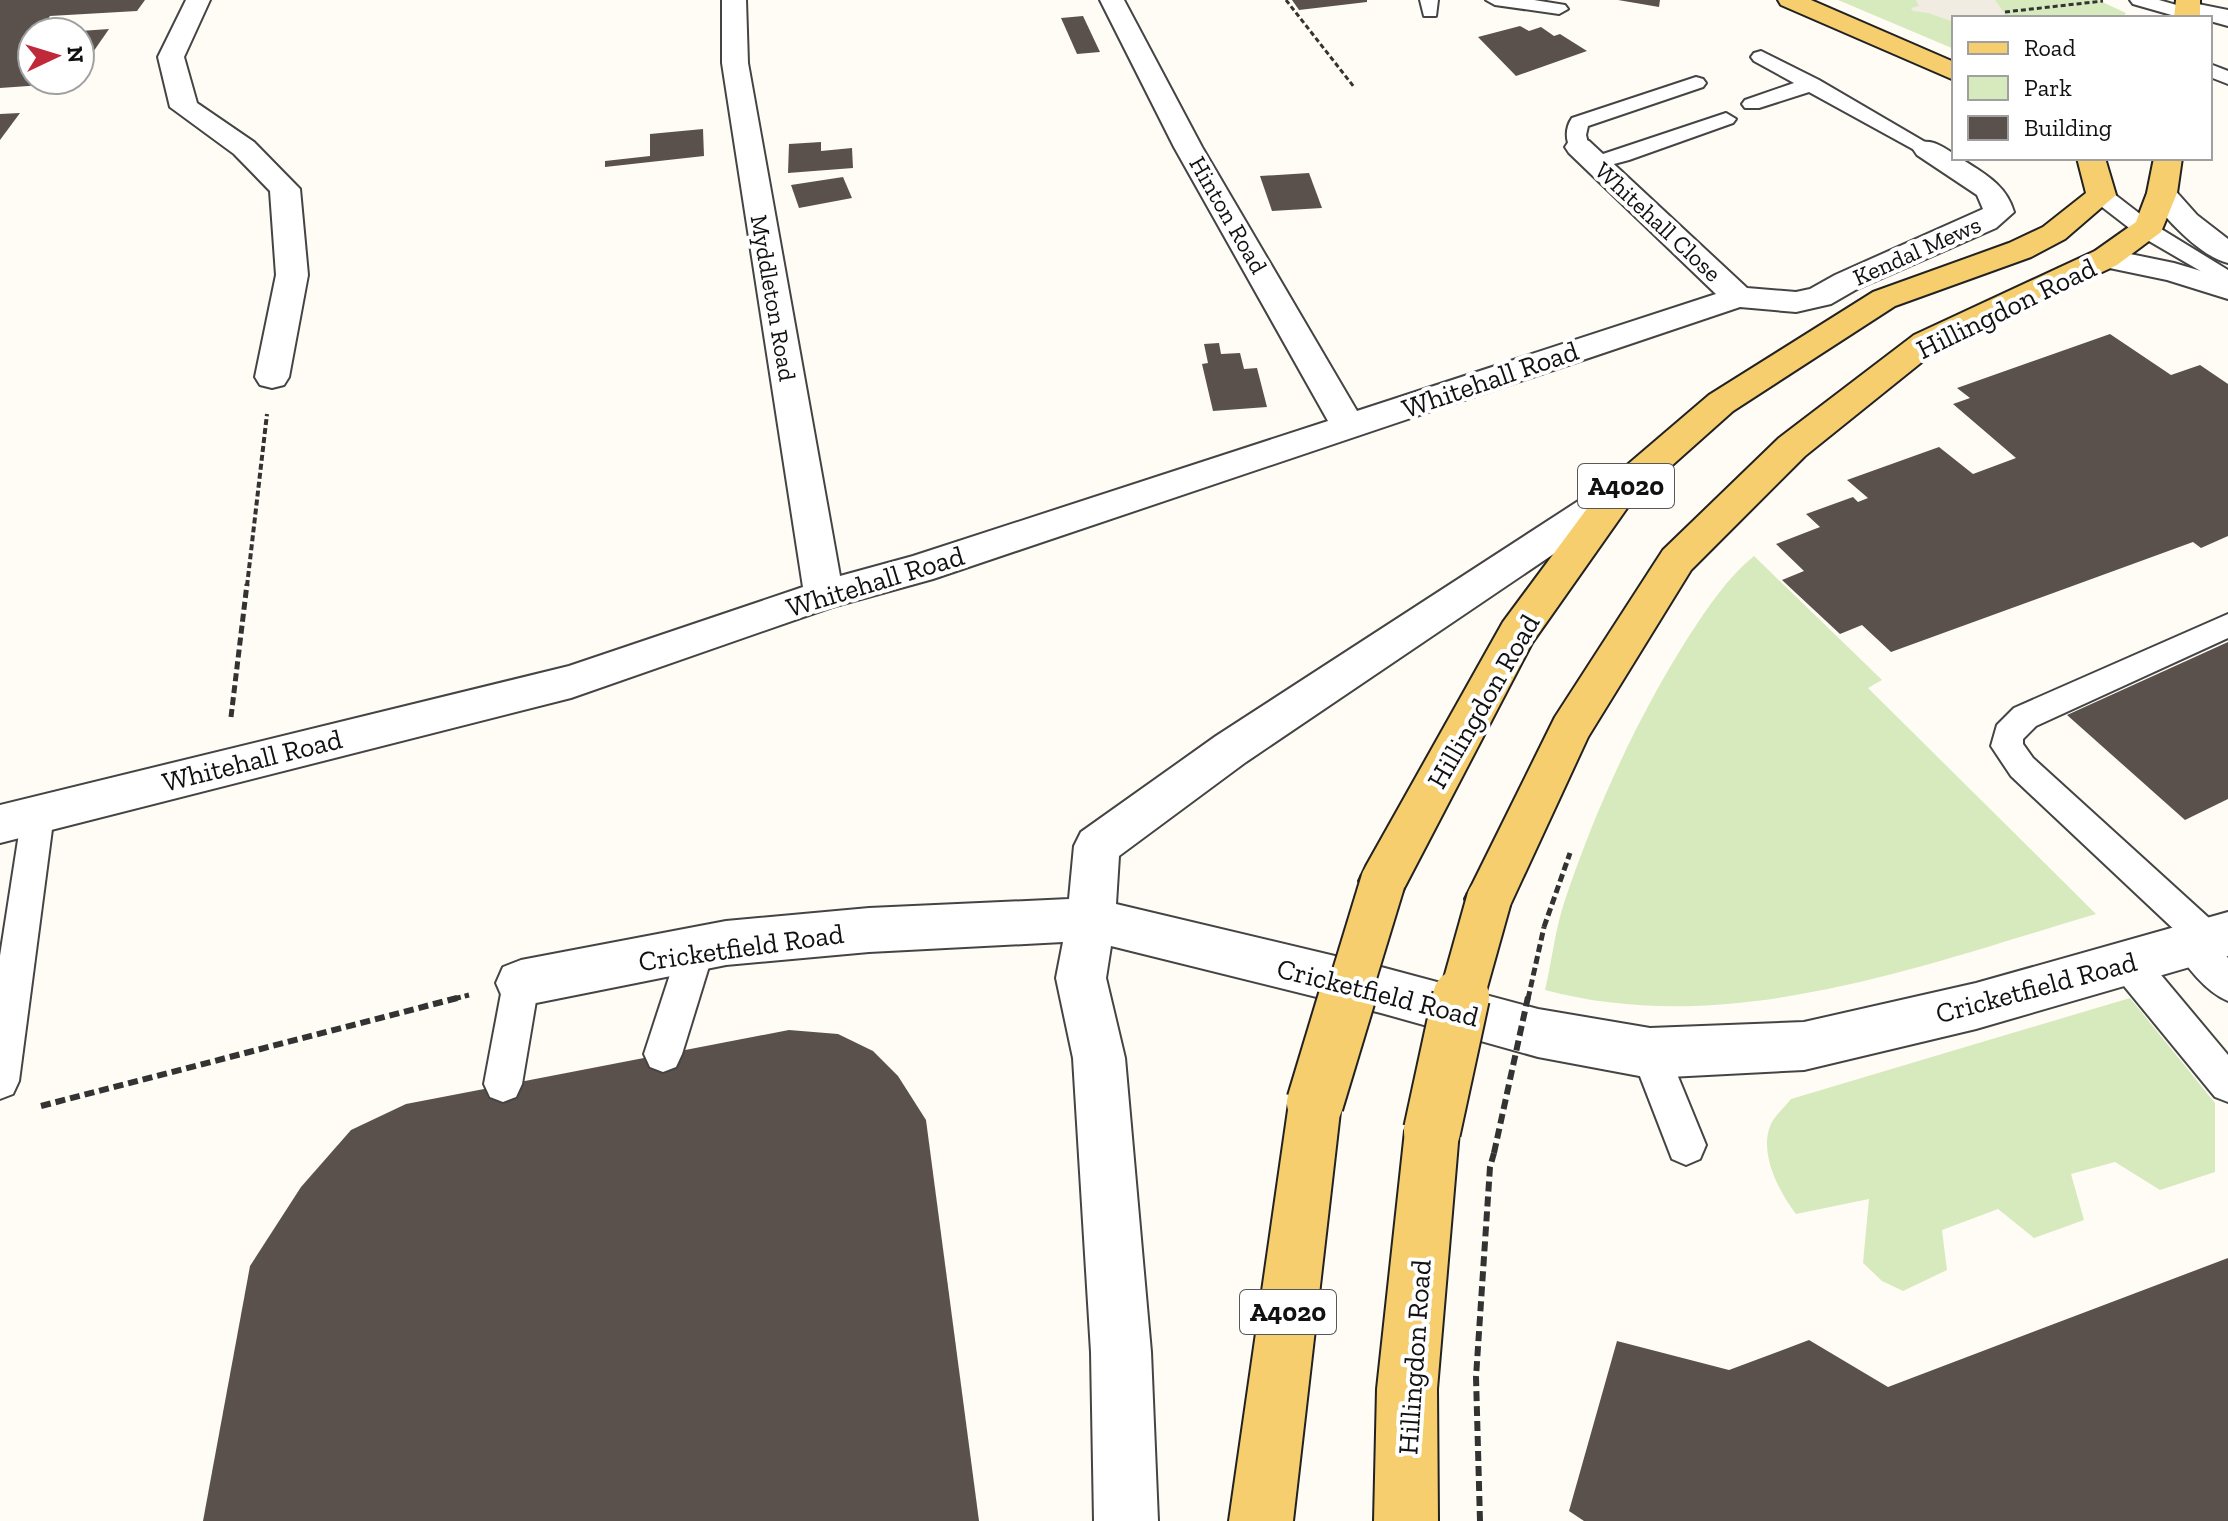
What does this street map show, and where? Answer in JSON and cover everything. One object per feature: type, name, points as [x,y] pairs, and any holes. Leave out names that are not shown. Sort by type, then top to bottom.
[{"type":"main road","points":[[1790,0],[1952,71]]},
{"type":"main road","points":[[2092,160],[2101,195]]},
{"type":"main road","name":"Hillingdon Road","points":[[1406,1521],[1407,1389],[1432,1131],[1457,1012],[1489,899],[1570,729],[1677,560],[1792,447],[1926,342],[2106,258],[2150,226],[2162,193],[2168,160]]},
{"type":"main road","name":"Hillingdon Road","points":[[1261,1521],[1315,1103],[1383,881],[1517,633],[1619,492],[1721,403],[1884,299],[2020,250],[2054,233],[2101,195]]},
{"type":"street","points":[[198,0],[171,57],[184,107],[244,148],[285,189],[292,275],[272,377]]},
{"type":"street","name":"Myddleton Road","points":[[734,0],[735,63],[824,595]]},
{"type":"street","name":"Hinton Road","points":[[1112,0],[1188,147],[1349,427]]},
{"type":"street","points":[[2188,10],[2228,18]]},
{"type":"street","name":"Kendal Mews","points":[[1738,297],[1796,302],[1820,297],[1846,282],[1985,222],[1999,212],[1995,197],[1987,189],[1927,149]]},
{"type":"street","name":"Whitehall Close","points":[[1587,155],[1738,297]]},
{"type":"street","points":[[2162,193],[2186,221],[2228,254]]},
{"type":"street","points":[[2106,258],[2174,272],[2228,289]]},
{"type":"street","name":"Whitehall Road","points":[[19,819],[571,682],[824,595],[919,569],[1116,501],[1738,297]]},
{"type":"street","points":[[1126,1521],[1121,1352],[1099,1058],[1081,978],[1091,919],[1097,846],[1231,749],[1619,492]]},
{"type":"street","name":"Cricketfield Road","points":[[521,983],[726,943],[869,930],[1091,919],[1381,990],[1538,1033],[1650,1053],[1804,1046],[1976,1006],[2209,939]]},
{"type":"lane","points":[[1495,0],[1559,9]]},
{"type":"lane","points":[[2139,0],[2188,10]]},
{"type":"lane","points":[[1761,57],[1927,149]]},
{"type":"lane","points":[[1696,83],[1579,122],[1576,135],[1587,155],[1622,156],[1726,119]]},
{"type":"lane","points":[[1752,104],[1812,84]]},
{"type":"lane","points":[[2101,195],[2145,229],[2228,280]]},
{"type":"lane","points":[[2228,625],[2041,708],[2013,728],[2008,734],[2007,746],[2022,767],[2209,939],[2228,984]]},
{"type":"lane","points":[[0,1081],[19,819]]},
{"type":"lane","points":[[663,1054],[696,950]]},
{"type":"lane","points":[[2128,963],[2228,1084]]},
{"type":"lane","points":[[503,1084],[521,983]]},
{"type":"lane","points":[[1650,1053],[1686,1145]]},
{"type":"path","points":[[1286,0],[1354,87]]},
{"type":"path","points":[[2005,12],[2114,1]]},
{"type":"path","points":[[235,688],[272,377]]},
{"type":"path","points":[[1480,1521],[1476,1377],[1490,1167],[1544,927],[1576,838]]},
{"type":"path","points":[[29,1109],[384,1015],[521,983]]},
{"type":"green space","points":[[1838,0],[2098,0],[2126,13],[2124,16],[1952,16],[1952,48]]},
{"type":"green space","points":[[1754,556],[1882,680],[1868,688],[2096,914],[1893,974],[1824,990],[1754,1001],[1684,1006],[1614,1003],[1545,990],[1565,900],[1619,764],[1689,636],[1727,583]]},
{"type":"green space","points":[[2130,998],[2215,1103],[2215,1172],[2160,1190],[2115,1162],[2071,1174],[2084,1220],[2034,1238],[1998,1209],[1942,1230],[1947,1270],[1903,1291],[1882,1281],[1863,1263],[1869,1199],[1796,1214],[1783,1195],[1769,1159],[1768,1135],[1773,1121],[1791,1099]]},
{"type":"shaded area","points":[[1916,0],[1995,0],[2005,14],[1952,16],[1952,21],[1911,8],[1919,6]]},
{"type":"building","points":[[0,0],[145,0],[137,11],[16,16],[16,87],[0,88]]},
{"type":"building","points":[[1292,0],[1367,0],[1367,2],[1299,10]]},
{"type":"building","points":[[1618,0],[1660,0],[1659,7]]},
{"type":"building","points":[[1083,16],[1100,52],[1077,54],[1061,18]]},
{"type":"building","points":[[1520,26],[1529,31],[1541,27],[1554,36],[1560,34],[1587,51],[1516,76],[1478,37]]},
{"type":"building","points":[[109,29],[96,48],[96,30]]},
{"type":"building","points":[[20,113],[0,140],[0,114]]},
{"type":"building","points":[[703,129],[704,156],[605,167],[605,161],[650,156],[650,134]]},
{"type":"building","points":[[821,142],[821,151],[852,148],[853,168],[788,173],[789,144]]},
{"type":"building","points":[[1309,173],[1322,208],[1272,211],[1260,176]]},
{"type":"building","points":[[843,177],[852,198],[799,208],[791,185]]},
{"type":"building","points":[[2110,334],[2171,375],[2200,365],[2228,384],[2228,536],[2201,548],[2193,542],[1891,652],[1862,625],[1840,634],[1782,580],[1804,571],[1776,544],[1820,527],[1806,514],[1853,497],[1858,502],[1868,498],[1847,480],[1939,447],[1973,474],[2016,458],[1953,404],[1970,398],[1957,388]]},
{"type":"building","points":[[1219,343],[1221,354],[1240,353],[1244,369],[1257,368],[1267,407],[1213,411],[1202,364],[1208,363],[1204,344]]},
{"type":"building","points":[[2228,642],[2228,799],[2185,820],[2067,715]]},
{"type":"building","points":[[789,1030],[838,1034],[873,1051],[898,1076],[926,1120],[979,1521],[203,1521],[250,1266],[301,1187],[351,1130],[406,1104]]},
{"type":"building","points":[[2228,1258],[2228,1521],[1584,1521],[1569,1511],[1617,1341],[1729,1370],[1809,1340],[1888,1387]]}]
